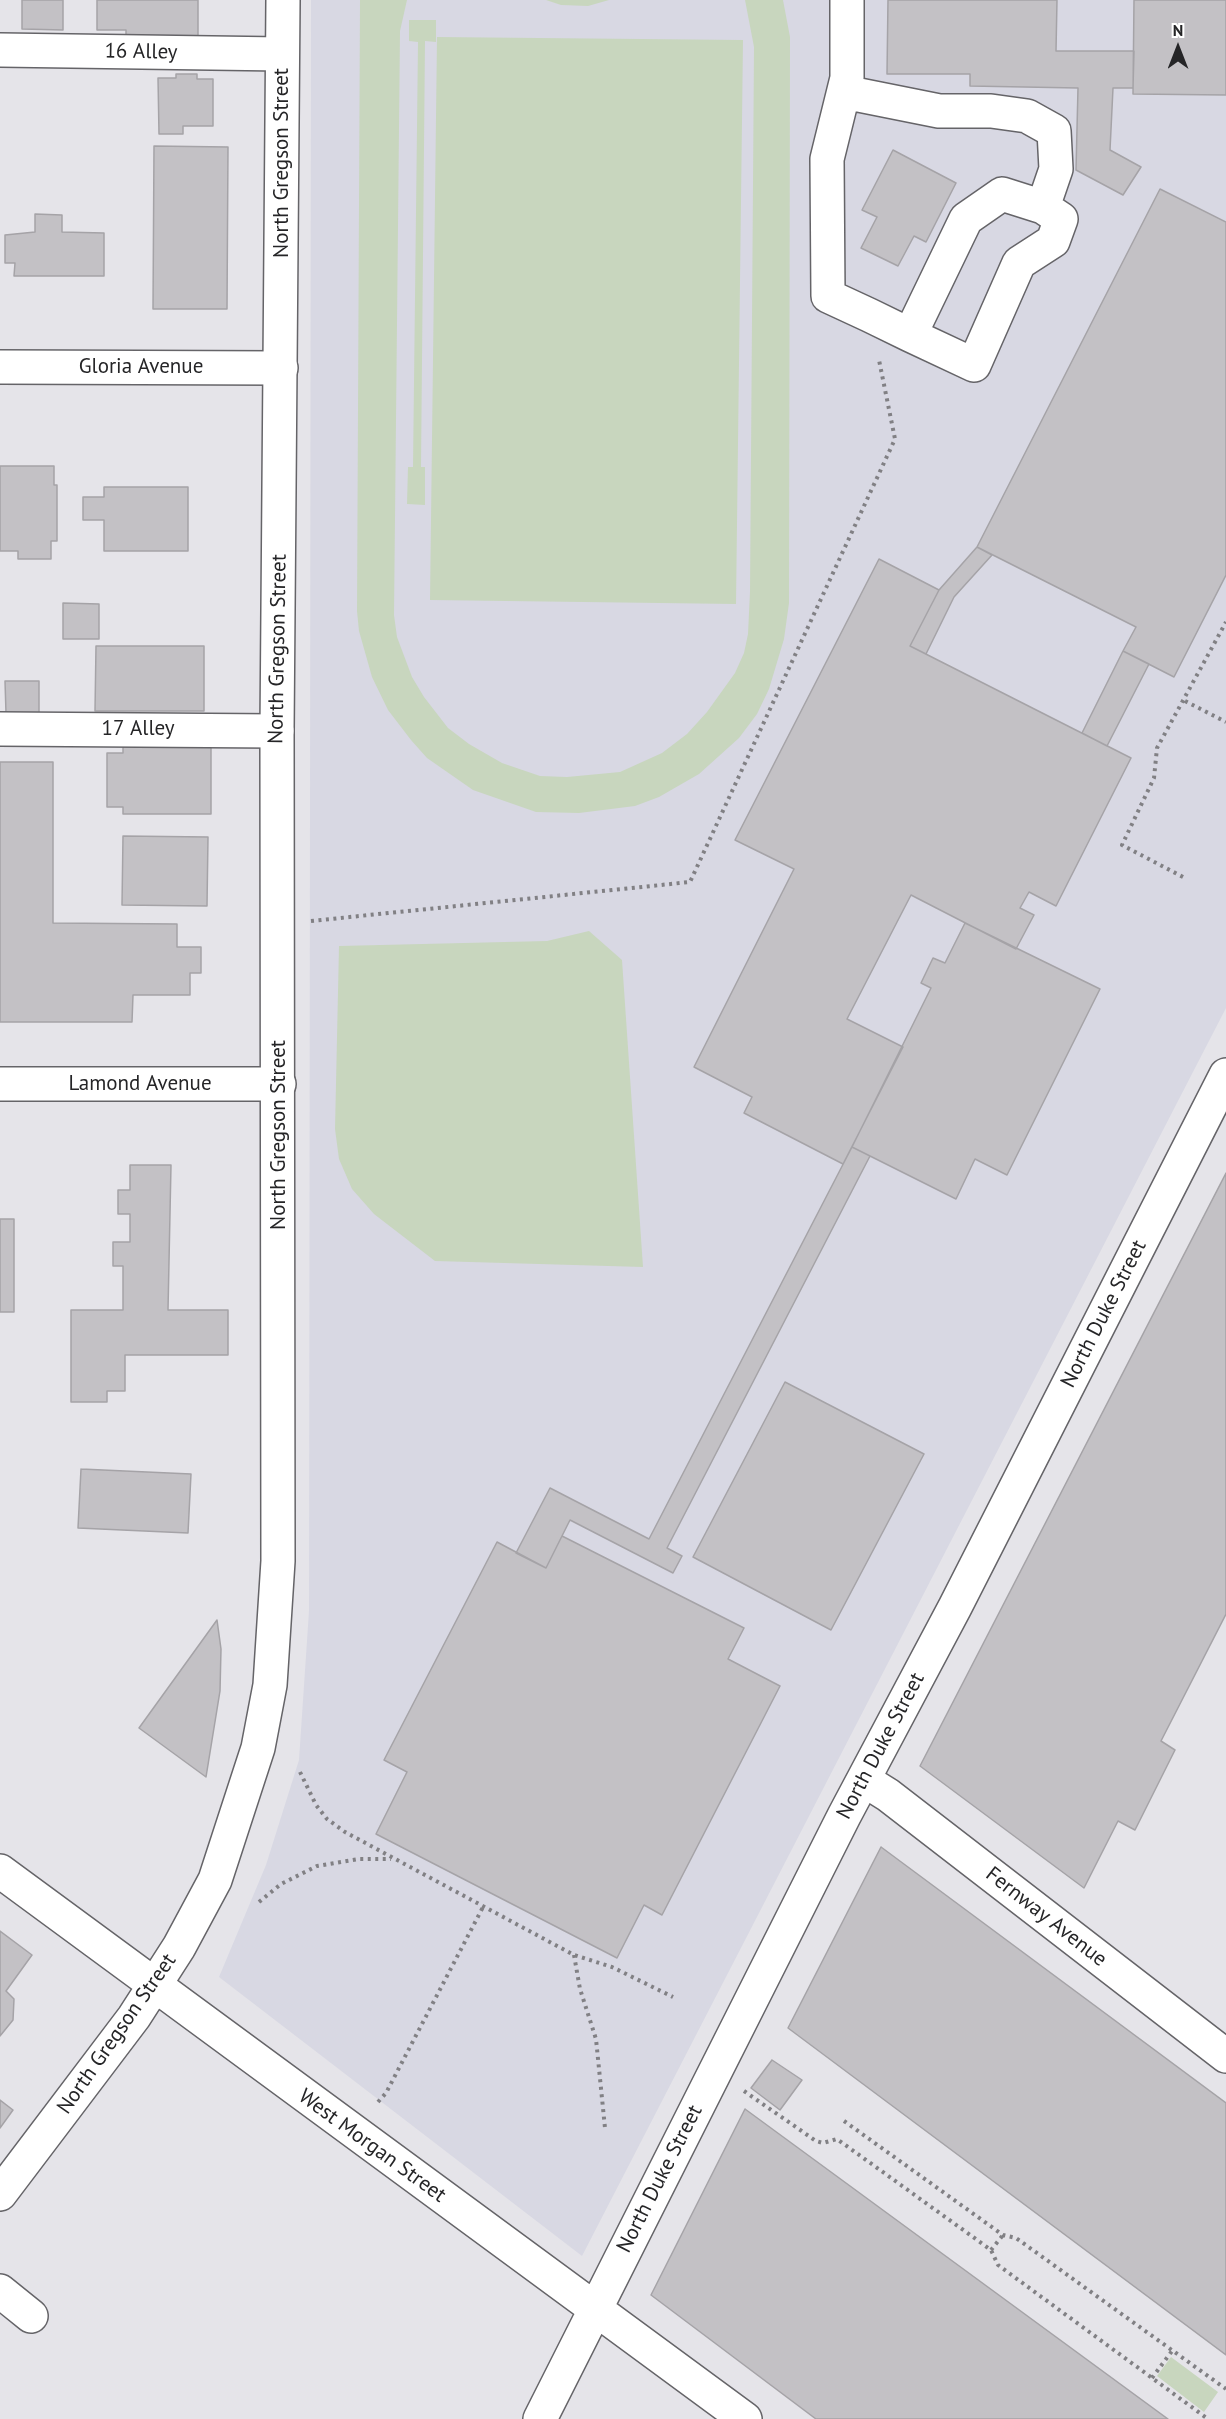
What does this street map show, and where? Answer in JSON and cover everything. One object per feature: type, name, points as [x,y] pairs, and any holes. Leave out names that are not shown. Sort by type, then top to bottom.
[{"type":"main road","name":"North Gregson Street","points":[[0,2194],[155,1985],[216,1880],[258,1748],[270,1685],[278,1561],[277,730],[283,0]]},
{"type":"main road","points":[[847,0],[847,78],[827,159],[828,296],[869,315],[910,335],[974,365],[1019,263],[1053,240],[1061,219],[1043,207],[1002,194],[966,219],[910,335]]},
{"type":"main road","name":"16 Alley","points":[[0,50],[282,54]]},
{"type":"main road","points":[[844,92],[939,111],[992,111],[1027,116],[1054,131],[1056,169],[1043,207]]},
{"type":"main road","name":"Gloria Avenue","points":[[0,366],[281,368]]},
{"type":"main road","name":"17 Alley","points":[[0,729],[277,730]]},
{"type":"main road","name":"North Duke Street","points":[[540,2419],[864,1780],[1226,1075]]},
{"type":"main road","name":"Lamond Avenue","points":[[0,1084],[279,1084]]},
{"type":"main road","name":"Fernway Avenue","points":[[864,1780],[888,1795],[1226,2056]]},
{"type":"main road","name":"West Morgan Street","points":[[0,1870],[745,2419]]},
{"type":"main road","points":[[0,2291],[31,2316]]},
{"type":"path","points":[[303,922],[690,882],[895,439],[869,315]]},
{"type":"path","points":[[1183,877],[1122,845],[1154,778],[1157,748],[1185,701],[1226,622]]},
{"type":"path","points":[[1185,701],[1226,722]]},
{"type":"path","points":[[300,1772],[308,1792],[327,1819],[391,1859],[574,1955],[612,1967],[673,1998]]},
{"type":"path","points":[[259,1902],[281,1884],[317,1866],[359,1859],[391,1859]]},
{"type":"path","points":[[378,2103],[386,2093],[483,1907]]},
{"type":"path","points":[[574,1955],[580,1989],[599,2060],[605,2128]]},
{"type":"path","points":[[743,2090],[816,2140],[823,2143],[837,2139],[992,2250],[998,2265],[1208,2419]]},
{"type":"path","points":[[844,2121],[1003,2235],[1016,2238],[1226,2390]]},
{"type":"path","points":[[992,2250],[1003,2235]]},
{"type":"path","points":[[1152,2378],[1172,2351]]},
{"type":"shaded area","points":[[311,0],[1226,0],[1226,1008],[582,2256],[219,1977],[266,1865],[299,1760],[309,1611]]},
{"type":"green space","points":[[360,0],[407,0],[400,31],[394,615],[397,637],[412,677],[448,728],[469,744],[502,763],[540,776],[567,777],[620,772],[662,753],[687,734],[707,712],[735,673],[744,653],[748,634],[750,592],[754,47],[745,0],[783,0],[790,37],[789,603],[784,639],[769,689],[757,714],[739,738],[699,774],[659,797],[635,806],[579,813],[536,812],[473,790],[427,758],[388,710],[372,677],[359,631],[357,611]]},
{"type":"green space","points":[[546,0],[609,0],[588,6],[561,5]]},
{"type":"green space","points":[[409,20],[436,20],[436,42],[425,41],[421,467],[425,467],[425,505],[407,504],[408,467],[413,467],[418,42],[409,41]]},
{"type":"green space","points":[[437,37],[743,40],[736,604],[430,600]]},
{"type":"green space","points":[[589,931],[622,960],[643,1267],[435,1261],[374,1214],[352,1189],[339,1159],[335,1129],[339,946],[547,941]]},
{"type":"green space","points":[[1171,2357],[1218,2392],[1204,2412],[1157,2376]]},
{"type":"building","points":[[22,0],[63,0],[63,30],[22,29]]},
{"type":"building","points":[[97,0],[198,0],[198,38],[126,37],[126,30],[97,30]]},
{"type":"building","points":[[888,0],[1057,0],[1056,51],[1134,51],[1133,88],[1113,88],[1110,150],[1141,167],[1123,195],[1076,170],[1078,88],[970,86],[970,74],[887,74]]},
{"type":"building","points":[[1134,0],[1226,0],[1226,95],[1133,94]]},
{"type":"building","points":[[176,74],[197,74],[197,79],[213,79],[213,126],[183,126],[183,134],[159,134],[158,78],[176,78]]},
{"type":"building","points":[[154,146],[228,147],[227,309],[153,309]]},
{"type":"building","points":[[893,150],[956,183],[926,242],[914,236],[898,266],[861,248],[877,217],[862,210]]},
{"type":"building","points":[[1160,189],[1226,222],[1226,575],[1174,677],[1123,651],[1136,627],[977,547]]},
{"type":"building","points":[[35,214],[62,215],[62,232],[104,233],[104,276],[14,276],[15,263],[5,263],[5,235],[35,232]]},
{"type":"building","points":[[0,466],[54,466],[54,485],[57,485],[57,541],[51,541],[51,559],[18,559],[18,551],[0,551]]},
{"type":"building","points":[[104,487],[188,487],[188,551],[104,551],[104,520],[83,520],[83,497],[104,497]]},
{"type":"building","points":[[977,547],[992,555],[954,597],[926,654],[910,646],[939,590]]},
{"type":"building","points":[[879,559],[939,590],[910,646],[1131,758],[1056,906],[1029,892],[1020,908],[1034,915],[1016,949],[911,895],[847,1019],[903,1047],[843,1164],[744,1113],[752,1097],[694,1067],[794,869],[735,840]]},
{"type":"building","points":[[63,603],[99,604],[99,639],[63,639]]},
{"type":"building","points":[[96,646],[204,646],[204,711],[95,711]]},
{"type":"building","points":[[1123,651],[1149,664],[1107,746],[1082,733]]},
{"type":"building","points":[[5,681],[39,681],[39,713],[6,713]]},
{"type":"building","points":[[123,746],[211,746],[211,814],[123,814],[123,807],[107,807],[107,753],[123,753]]},
{"type":"building","points":[[0,762],[53,762],[53,923],[177,924],[177,947],[201,947],[201,973],[190,973],[190,995],[133,995],[132,1022],[0,1022]]},
{"type":"building","points":[[123,836],[208,837],[207,906],[122,905]]},
{"type":"building","points":[[965,923],[1100,989],[1007,1175],[975,1159],[956,1199],[852,1147],[931,988],[921,983],[933,958],[945,963]]},
{"type":"building","points":[[852,1147],[870,1156],[667,1548],[682,1556],[673,1573],[570,1520],[546,1568],[516,1553],[550,1488],[649,1539]]},
{"type":"building","points":[[130,1165],[171,1165],[168,1310],[228,1310],[228,1355],[125,1355],[125,1391],[107,1391],[107,1402],[71,1402],[71,1310],[123,1310],[123,1266],[113,1266],[113,1242],[130,1242],[130,1214],[118,1214],[118,1190],[130,1190]]},
{"type":"building","points":[[1226,1173],[1226,1614],[1161,1741],[1175,1750],[1135,1830],[1118,1821],[1084,1888],[920,1766]]},
{"type":"building","points":[[0,1219],[14,1219],[14,1312],[0,1312]]},
{"type":"building","points":[[785,1382],[924,1454],[831,1630],[693,1557]]},
{"type":"building","points":[[81,1469],[191,1474],[188,1533],[78,1528]]},
{"type":"building","points":[[562,1536],[744,1628],[728,1659],[780,1686],[662,1915],[644,1905],[617,1958],[376,1834],[407,1772],[384,1760],[497,1542],[546,1568]]},
{"type":"building","points":[[217,1620],[221,1649],[220,1691],[206,1777],[139,1728]]},
{"type":"building","points":[[881,1847],[1226,2103],[1226,2355],[788,2028]]},
{"type":"building","points":[[0,1931],[32,1955],[6,1991],[14,1999],[13,2020],[0,2036]]},
{"type":"building","points":[[772,2060],[802,2080],[780,2110],[751,2088]]},
{"type":"building","points":[[0,2100],[13,2110],[0,2128]]},
{"type":"building","points":[[745,2109],[1168,2419],[816,2419],[651,2295]]}]
